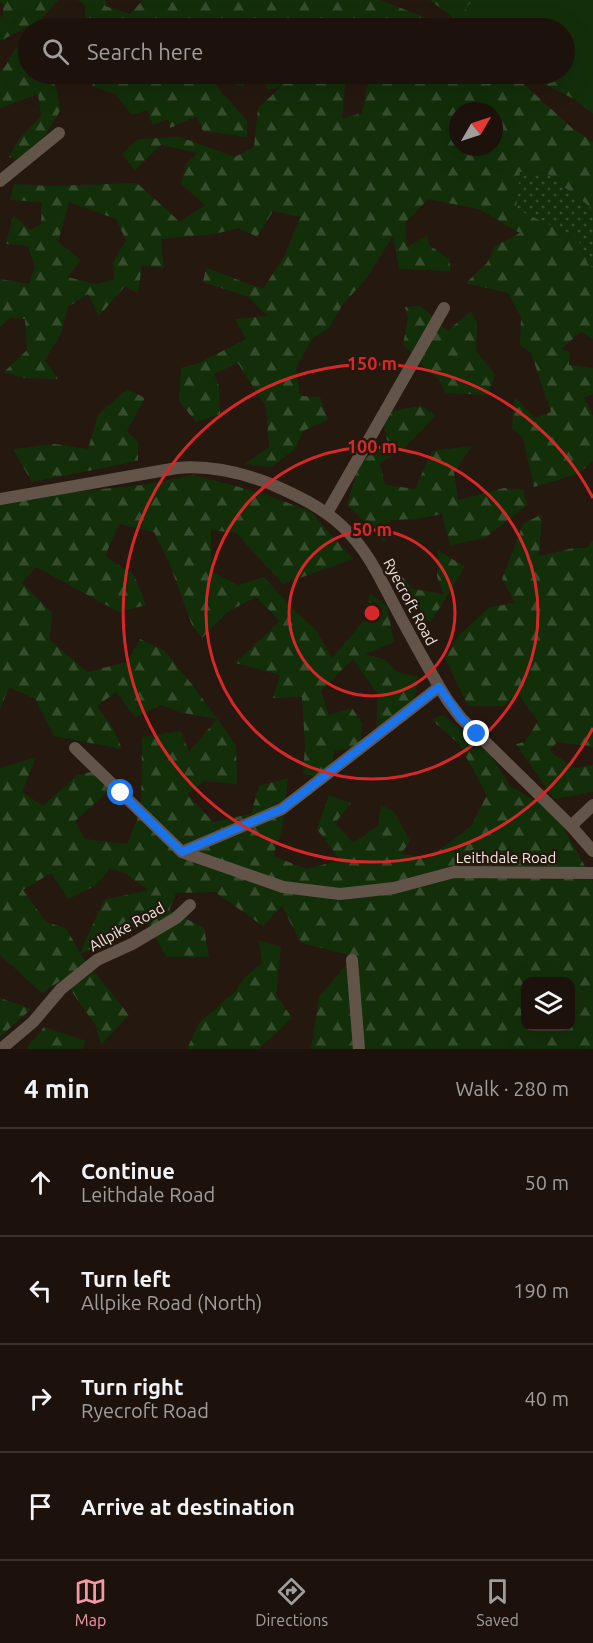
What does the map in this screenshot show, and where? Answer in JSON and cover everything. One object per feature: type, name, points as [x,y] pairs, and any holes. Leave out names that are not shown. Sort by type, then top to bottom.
[{"type":"street","points":[[0,181],[58,133]]},
{"type":"street","points":[[327,513],[444,308]]},
{"type":"street","name":"Ryecroft Road","points":[[0,499],[177,468],[201,466],[220,469],[286,490],[327,513],[343,527],[370,560],[439,687],[461,718],[571,826],[593,851]]},
{"type":"street","points":[[182,852],[282,809],[439,687]]},
{"type":"street","name":"Leithdale Road","points":[[75,748],[182,852],[283,887],[340,894],[394,888],[454,872],[593,873]]},
{"type":"street","points":[[571,826],[593,805]]},
{"type":"street","name":"Allpike Road","points":[[1,1049],[33,1022],[62,990],[97,960],[132,944],[176,918],[190,905]]},
{"type":"street","points":[[352,960],[359,1049]]},
{"type":"green space","points":[[0,0],[58,0],[43,18],[18,18],[18,32],[0,41],[0,17],[3,16],[3,3]]},
{"type":"green space","points":[[78,0],[106,0],[105,6],[130,14],[143,0],[380,0],[426,18],[85,18],[85,5]]},
{"type":"green space","points":[[430,0],[593,0],[593,114],[576,100],[544,84],[575,84],[575,18],[454,18]]},
{"type":"green space","points":[[475,0],[593,0],[593,106],[560,84],[575,84],[575,18],[476,18],[464,8]]},
{"type":"green space","points":[[18,47],[18,84],[54,84],[60,111],[28,163],[9,157],[20,138],[41,116],[38,94],[0,108],[0,72]]},
{"type":"green space","points":[[93,84],[215,84],[247,121],[247,137],[203,131],[197,116],[170,128],[168,119],[153,125],[147,110],[132,115],[115,94],[92,86]]},
{"type":"green space","points":[[266,84],[345,84],[342,119],[362,113],[369,84],[524,84],[572,128],[593,142],[593,209],[547,174],[520,172],[516,209],[577,238],[588,264],[593,268],[593,339],[581,332],[561,349],[570,352],[569,365],[593,368],[593,394],[584,398],[593,416],[593,461],[578,474],[534,487],[523,438],[512,428],[515,397],[535,418],[551,412],[531,353],[520,345],[521,317],[508,293],[466,283],[487,263],[495,246],[520,233],[479,209],[428,199],[405,223],[407,247],[427,235],[429,245],[449,259],[451,271],[399,269],[393,236],[365,280],[343,304],[329,328],[313,338],[296,367],[300,396],[320,397],[328,420],[303,431],[295,449],[271,467],[245,464],[269,447],[266,407],[238,363],[214,374],[219,386],[220,414],[196,422],[179,401],[181,368],[199,363],[246,339],[235,319],[267,316],[249,297],[203,282],[206,268],[263,289],[285,255],[300,217],[273,211],[257,237],[239,228],[214,234],[161,239],[164,268],[142,265],[138,293],[125,286],[99,316],[88,294],[68,307],[61,334],[45,360],[58,379],[23,378],[4,372],[27,350],[25,319],[10,318],[0,327],[0,279],[29,284],[35,267],[28,246],[6,244],[13,215],[30,230],[41,224],[42,202],[10,200],[14,184],[49,186],[137,183],[180,222],[205,205],[181,184],[186,163],[198,153],[161,145],[135,170],[122,154],[138,139],[180,137],[235,157],[254,147],[258,108],[282,86],[268,90]],"holes":[[[69,202],[116,219],[126,240],[113,262],[114,280],[95,284],[67,277],[81,260],[58,242]]]},
{"type":"green space","points":[[520,172],[547,174],[593,209],[593,268],[589,265],[577,238],[516,209]]},
{"type":"green space","points":[[421,306],[447,331],[471,311],[477,323],[476,350],[495,375],[488,395],[446,393],[438,378],[427,371],[403,345],[408,318],[405,307]]},
{"type":"green space","points":[[127,389],[145,398],[127,431],[138,442],[138,461],[32,482],[13,449],[55,444],[88,449],[98,415]]},
{"type":"green space","points":[[421,406],[436,415],[404,448],[380,463],[385,485],[415,489],[432,451],[472,446],[454,472],[458,500],[504,488],[523,490],[527,505],[485,538],[450,545],[442,514],[417,519],[391,520],[385,542],[347,505],[360,461],[388,444],[381,413]]},
{"type":"green space","points":[[194,475],[258,492],[310,511],[353,559],[283,584],[236,533],[211,530],[211,571],[238,585],[264,577],[316,630],[332,658],[364,621],[370,593],[387,607],[394,642],[365,654],[384,659],[397,672],[418,677],[414,699],[376,736],[378,695],[353,659],[321,691],[329,715],[352,708],[362,723],[360,747],[334,751],[330,779],[303,774],[305,746],[302,697],[273,698],[280,675],[235,663],[280,621],[256,597],[227,612],[202,638],[192,625],[169,562],[154,532],[119,524],[105,556],[134,575],[146,605],[119,612],[36,567],[22,583],[52,613],[50,640],[87,672],[127,662],[140,639],[164,650],[194,687],[236,745],[237,784],[204,781],[187,794],[213,822],[251,814],[259,786],[288,778],[282,830],[273,856],[307,869],[340,860],[317,829],[329,795],[351,803],[335,823],[353,843],[378,826],[381,805],[394,812],[410,841],[401,854],[429,858],[471,826],[487,795],[459,744],[432,720],[443,715],[491,756],[511,787],[555,812],[593,881],[593,1049],[311,1049],[319,997],[354,956],[301,943],[282,906],[263,926],[215,892],[176,893],[169,910],[204,928],[209,957],[167,957],[147,924],[80,954],[129,1015],[101,1045],[96,1026],[63,979],[42,993],[0,955],[0,768],[36,757],[22,792],[43,806],[77,775],[105,769],[107,792],[75,821],[85,839],[127,844],[141,810],[142,737],[181,731],[189,752],[217,719],[179,712],[161,705],[135,717],[116,692],[97,706],[114,730],[122,749],[54,736],[35,699],[9,687],[0,709],[0,498],[9,491],[30,496],[143,485]],"holes":[[[110,868],[126,874],[148,890],[104,900],[80,953],[66,928],[46,922],[23,890],[51,873],[68,899],[95,886]]]},
{"type":"green space","points":[[542,514],[539,556],[574,548],[587,548],[593,540],[593,747],[557,742],[549,751],[575,768],[593,765],[593,792],[554,799],[516,744],[525,742],[538,721],[517,693],[504,706],[468,706],[445,658],[458,636],[490,607],[515,603],[502,579],[523,524]]},
{"type":"green space","points":[[438,550],[465,567],[432,620],[416,624],[396,568],[412,589],[444,594],[437,577]]},
{"type":"green space","points":[[259,940],[281,947],[276,995],[292,1018],[259,1049],[187,1049],[199,1023],[236,991],[243,979],[262,963]]},
{"type":"green space","points":[[0,998],[31,1009],[0,1037]]},
{"type":"green space","points":[[44,1027],[86,1041],[82,1049],[26,1049]]},
{"type":"route","points":[[121,793],[182,852],[282,809],[439,687],[461,718],[477,734]]}]
